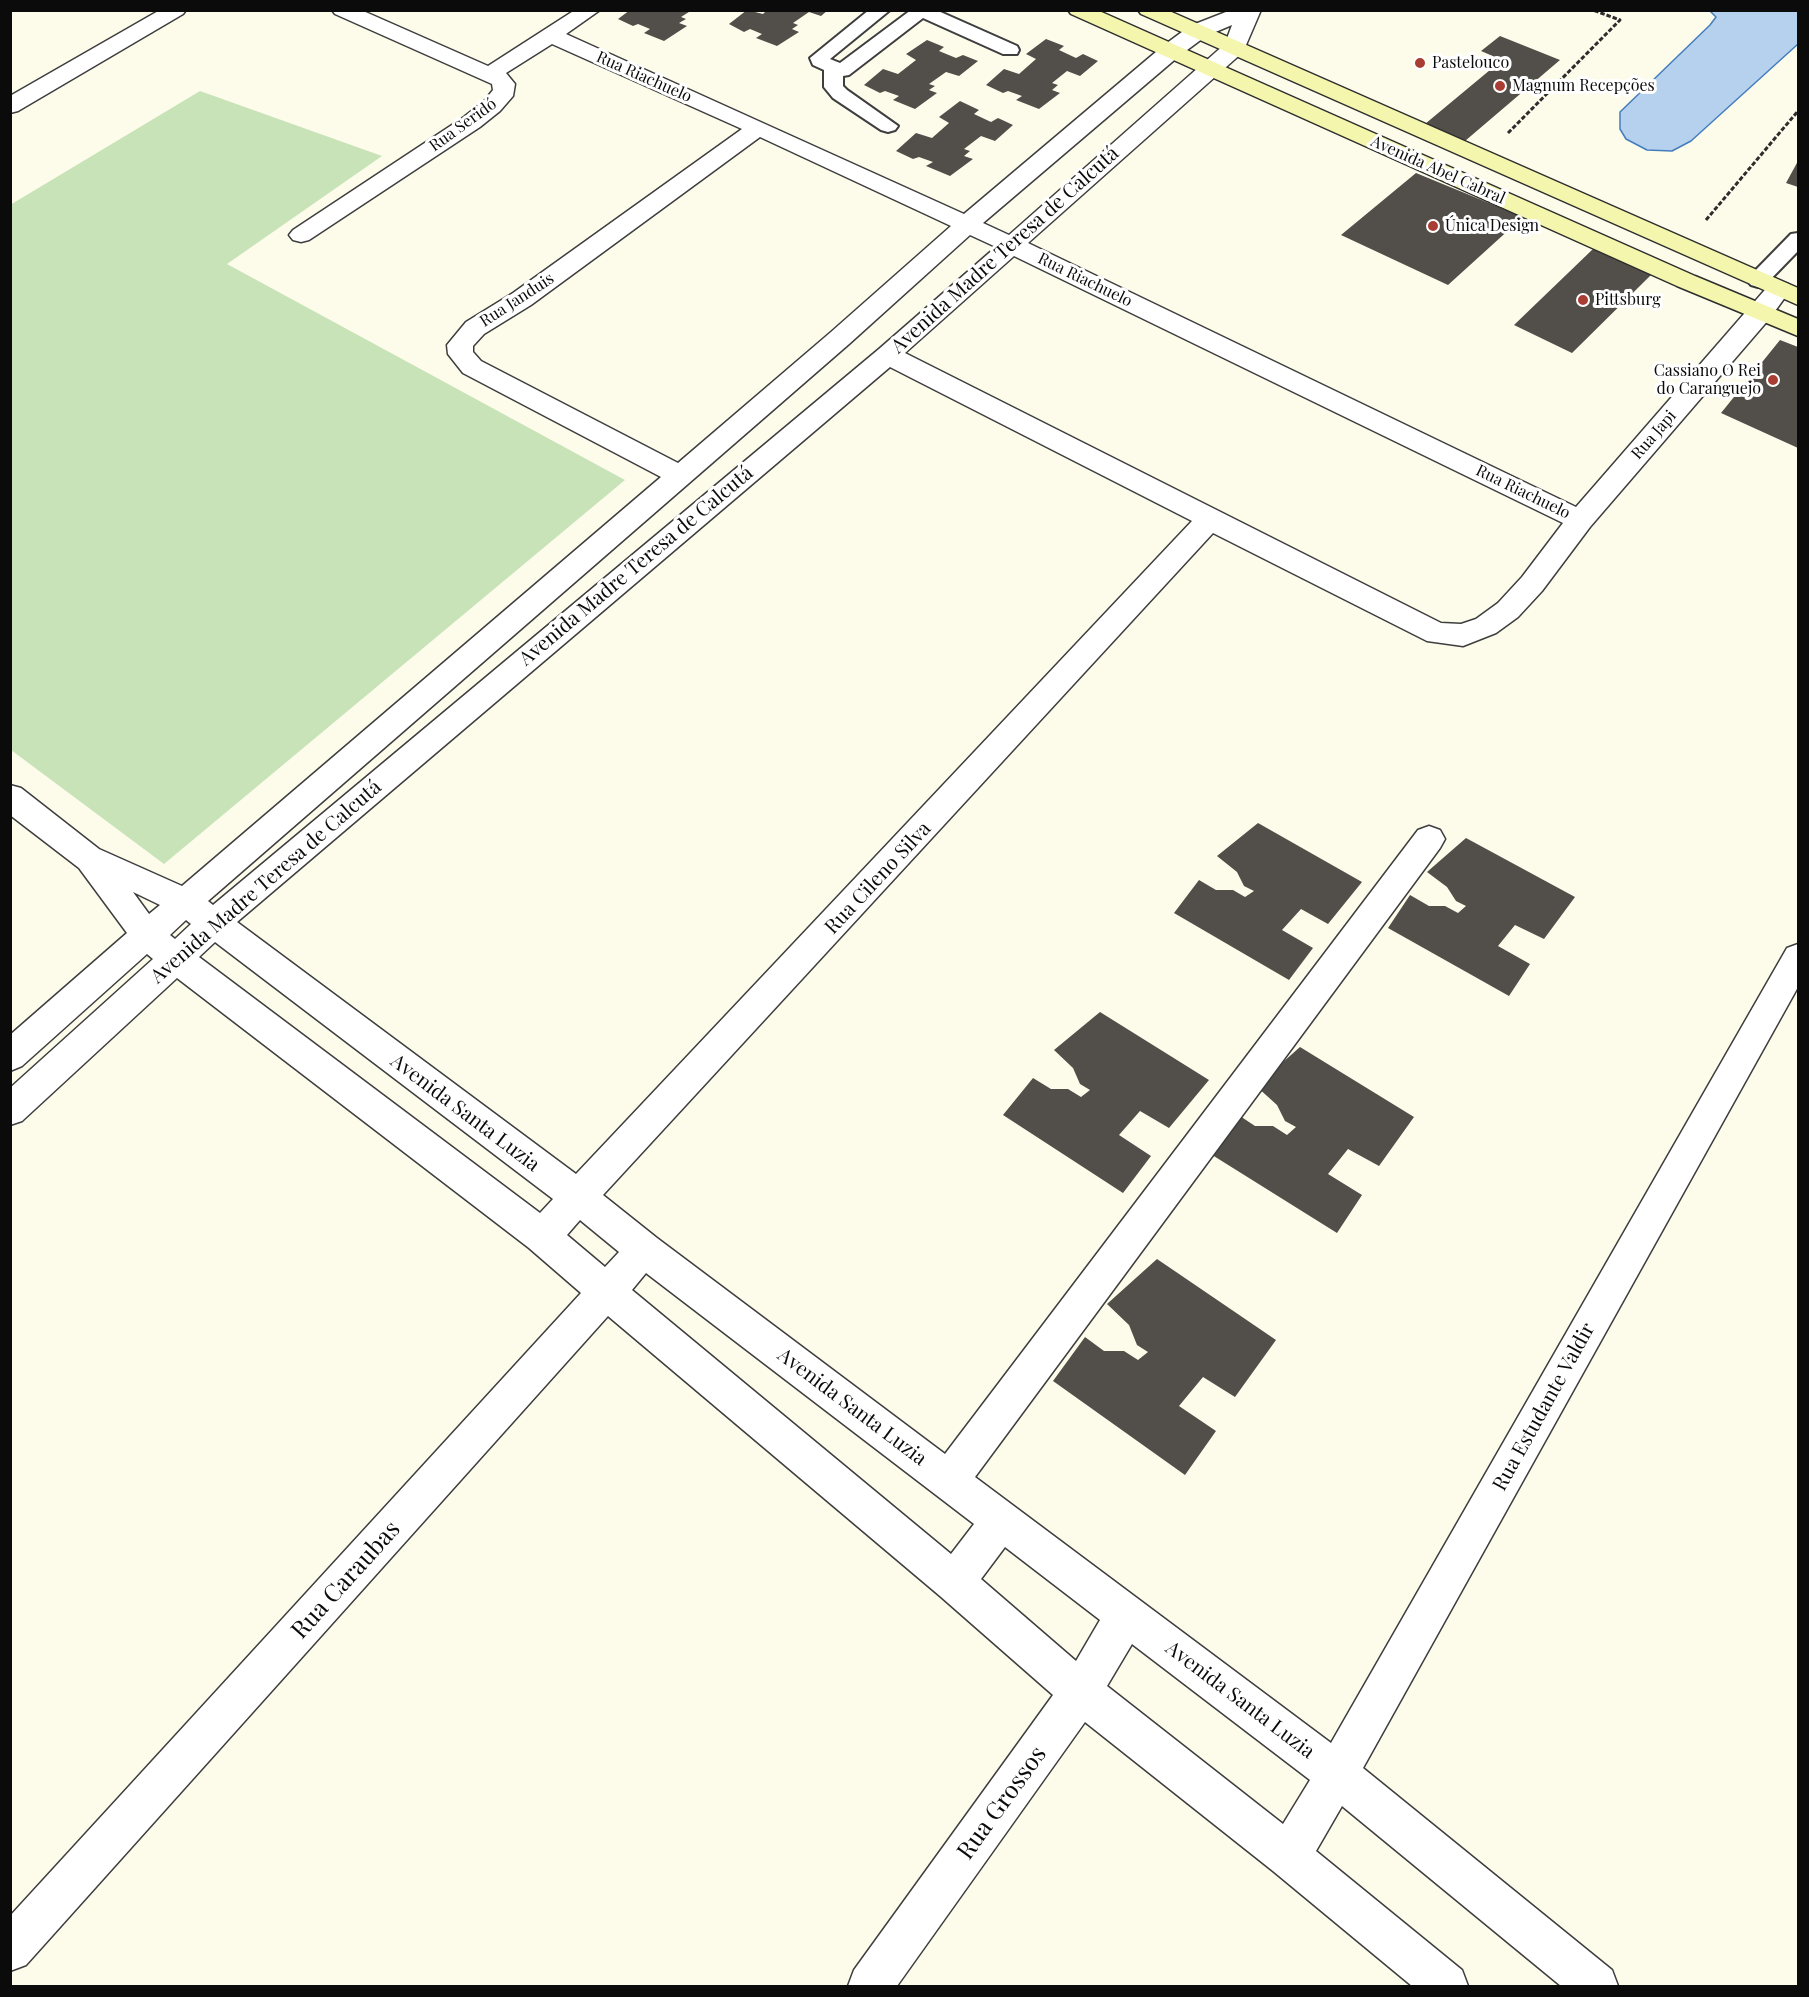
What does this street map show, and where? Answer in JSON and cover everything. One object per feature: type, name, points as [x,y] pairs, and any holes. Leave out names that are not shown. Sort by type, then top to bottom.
[{"type":"main road","name":"Avenida Abel Cabral","points":[[1078,10],[1686,281],[1798,328]]},
{"type":"main road","name":"Avenida Abel Cabral","points":[[1148,10],[1778,288]]},
{"type":"street","points":[[10,106],[176,10]]},
{"type":"street","points":[[342,10],[490,74]]},
{"type":"street","name":"Rua Seridó","points":[[301,235],[492,106],[502,96],[504,84],[490,74],[590,10]]},
{"type":"street","name":"Avenida Madre Teresa de Calcutá","points":[[200,914],[679,475],[840,338],[966,225],[1171,51],[1198,31],[1249,12]]},
{"type":"street","name":"Avenida Madre Teresa de Calcutá","points":[[10,1056],[161,946],[888,355],[1234,47],[1249,12]]},
{"type":"street","name":"Rua Riachuelo","points":[[552,36],[1012,245],[1581,520]]},
{"type":"street","name":"Rua Janduis","points":[[679,475],[472,367],[461,354],[460,345],[475,328],[522,299],[758,128]]},
{"type":"street","name":"Rua Japi","points":[[888,355],[1437,633],[1463,635],[1486,626],[1508,610],[1532,584],[1581,520],[1761,312],[1778,288]]},
{"type":"street","name":"Rua Cileno Silva","points":[[542,1236],[1211,518]]},
{"type":"street","name":"Avenida Santa Luzia","points":[[10,797],[88,858],[200,914],[579,1197],[644,1250],[1337,1774],[1596,1986]]},
{"type":"street","points":[[949,1480],[1429,839]]},
{"type":"street","name":"Avenida Santa Luzia","points":[[88,858],[161,946],[542,1236],[954,1582],[1081,1692],[1288,1856],[1446,1986]]},
{"type":"street","name":"Avenida Madre Teresa de Calcutá","points":[[10,1110],[161,946]]},
{"type":"street","name":"Rua Estudante Valdir","points":[[1288,1856],[1337,1774],[1798,958]]},
{"type":"street","name":"Rua Caraubas","points":[[10,1949],[48,1910],[644,1250]]},
{"type":"street","points":[[954,1582],[1002,1520]]},
{"type":"street","name":"Rua Grossos","points":[[870,1986],[1081,1692],[1126,1614]]},
{"type":"lane","points":[[880,10],[819,58],[820,61],[833,69],[842,71],[922,11],[1010,50]]},
{"type":"lane","points":[[833,69],[834,87],[840,94],[888,126]]},
{"type":"lane","points":[[1778,288],[1798,239]]},
{"type":"path","points":[[1503,137],[1620,20],[1593,10]]},
{"type":"path","points":[[1706,221],[1798,111]]},
{"type":"green space","points":[[200,91],[382,156],[227,264],[625,480],[164,864],[11,750],[10,205]]},
{"type":"water","points":[[1710,11],[1798,11],[1798,44],[1691,141],[1672,151],[1647,150],[1626,139],[1620,129],[1620,112],[1710,25],[1716,17]]},
{"type":"building","points":[[630,10],[692,10],[681,17],[686,19],[679,23],[687,26],[664,41],[644,33],[650,29],[638,24],[633,26],[618,19]]},
{"type":"building","points":[[747,10],[763,14],[767,10],[828,10],[821,16],[809,12],[793,23],[798,25],[792,29],[799,32],[777,46],[756,38],[762,34],[750,29],[744,32],[729,24]]},
{"type":"building","name":"Magnum Recepções","points":[[1500,36],[1560,60],[1465,141],[1425,124],[1502,60],[1481,51]]},
{"type":"building","points":[[1046,39],[1064,46],[1059,50],[1076,58],[1083,54],[1098,61],[1080,76],[1067,71],[1052,83],[1058,85],[1052,90],[1060,93],[1039,109],[1016,100],[1022,96],[1008,91],[1003,93],[986,85],[1004,69],[1019,74],[1036,59],[1026,54]]},
{"type":"building","points":[[927,40],[944,47],[939,51],[956,58],[963,55],[978,61],[959,76],[946,72],[929,84],[935,86],[929,90],[937,93],[915,109],[893,100],[899,96],[885,91],[880,93],[864,85],[883,69],[898,74],[916,60],[906,54]]},
{"type":"building","points":[[960,101],[979,110],[974,114],[991,122],[998,118],[1013,125],[995,141],[981,136],[964,149],[970,151],[964,156],[973,159],[950,176],[926,166],[933,162],[919,157],[913,159],[896,151],[916,133],[932,138],[949,123],[939,117]]},
{"type":"building","points":[[1798,161],[1798,187],[1786,183]]},
{"type":"building","name":"Única Design","points":[[1416,173],[1523,217],[1448,285],[1341,235]]},
{"type":"building","name":"Pittsburg","points":[[1593,249],[1651,275],[1572,353],[1514,325]]},
{"type":"building","name":"Cassiano O Rei do Caranguejo","points":[[1780,340],[1798,347],[1798,448],[1721,413]]},
{"type":"building","points":[[1258,823],[1362,882],[1328,924],[1301,909],[1282,930],[1313,948],[1289,980],[1174,913],[1199,880],[1216,890],[1233,890],[1245,897],[1254,891],[1244,886],[1237,872],[1217,856]]},
{"type":"building","points":[[1466,838],[1575,897],[1544,939],[1515,925],[1498,946],[1530,964],[1509,996],[1388,928],[1410,895],[1429,906],[1445,906],[1458,913],[1466,906],[1456,901],[1447,887],[1427,872]]},
{"type":"building","points":[[1100,1012],[1209,1080],[1169,1128],[1140,1111],[1119,1135],[1151,1156],[1123,1193],[1003,1115],[1033,1078],[1051,1089],[1068,1089],[1081,1097],[1090,1090],[1080,1084],[1073,1068],[1054,1050]]},
{"type":"building","points":[[1300,1047],[1414,1117],[1379,1166],[1348,1149],[1328,1174],[1362,1195],[1337,1233],[1209,1153],[1237,1114],[1255,1126],[1273,1126],[1287,1135],[1296,1127],[1285,1121],[1277,1105],[1256,1086]]},
{"type":"building","points":[[1157,1259],[1276,1340],[1235,1397],[1203,1377],[1179,1406],[1216,1431],[1185,1475],[1053,1381],[1085,1337],[1104,1351],[1124,1351],[1138,1360],[1148,1352],[1137,1345],[1129,1325],[1107,1304]]},
{"type":"place","name":"Pastelouco","points":[[1420,63]]},
{"type":"place","name":"Magnum Recepções","points":[[1500,86]]},
{"type":"place","name":"Única Design","points":[[1433,226]]},
{"type":"place","name":"Pittsburg","points":[[1583,300]]},
{"type":"place","name":"Cassiano O Rei do Caranguejo","points":[[1773,380]]}]
